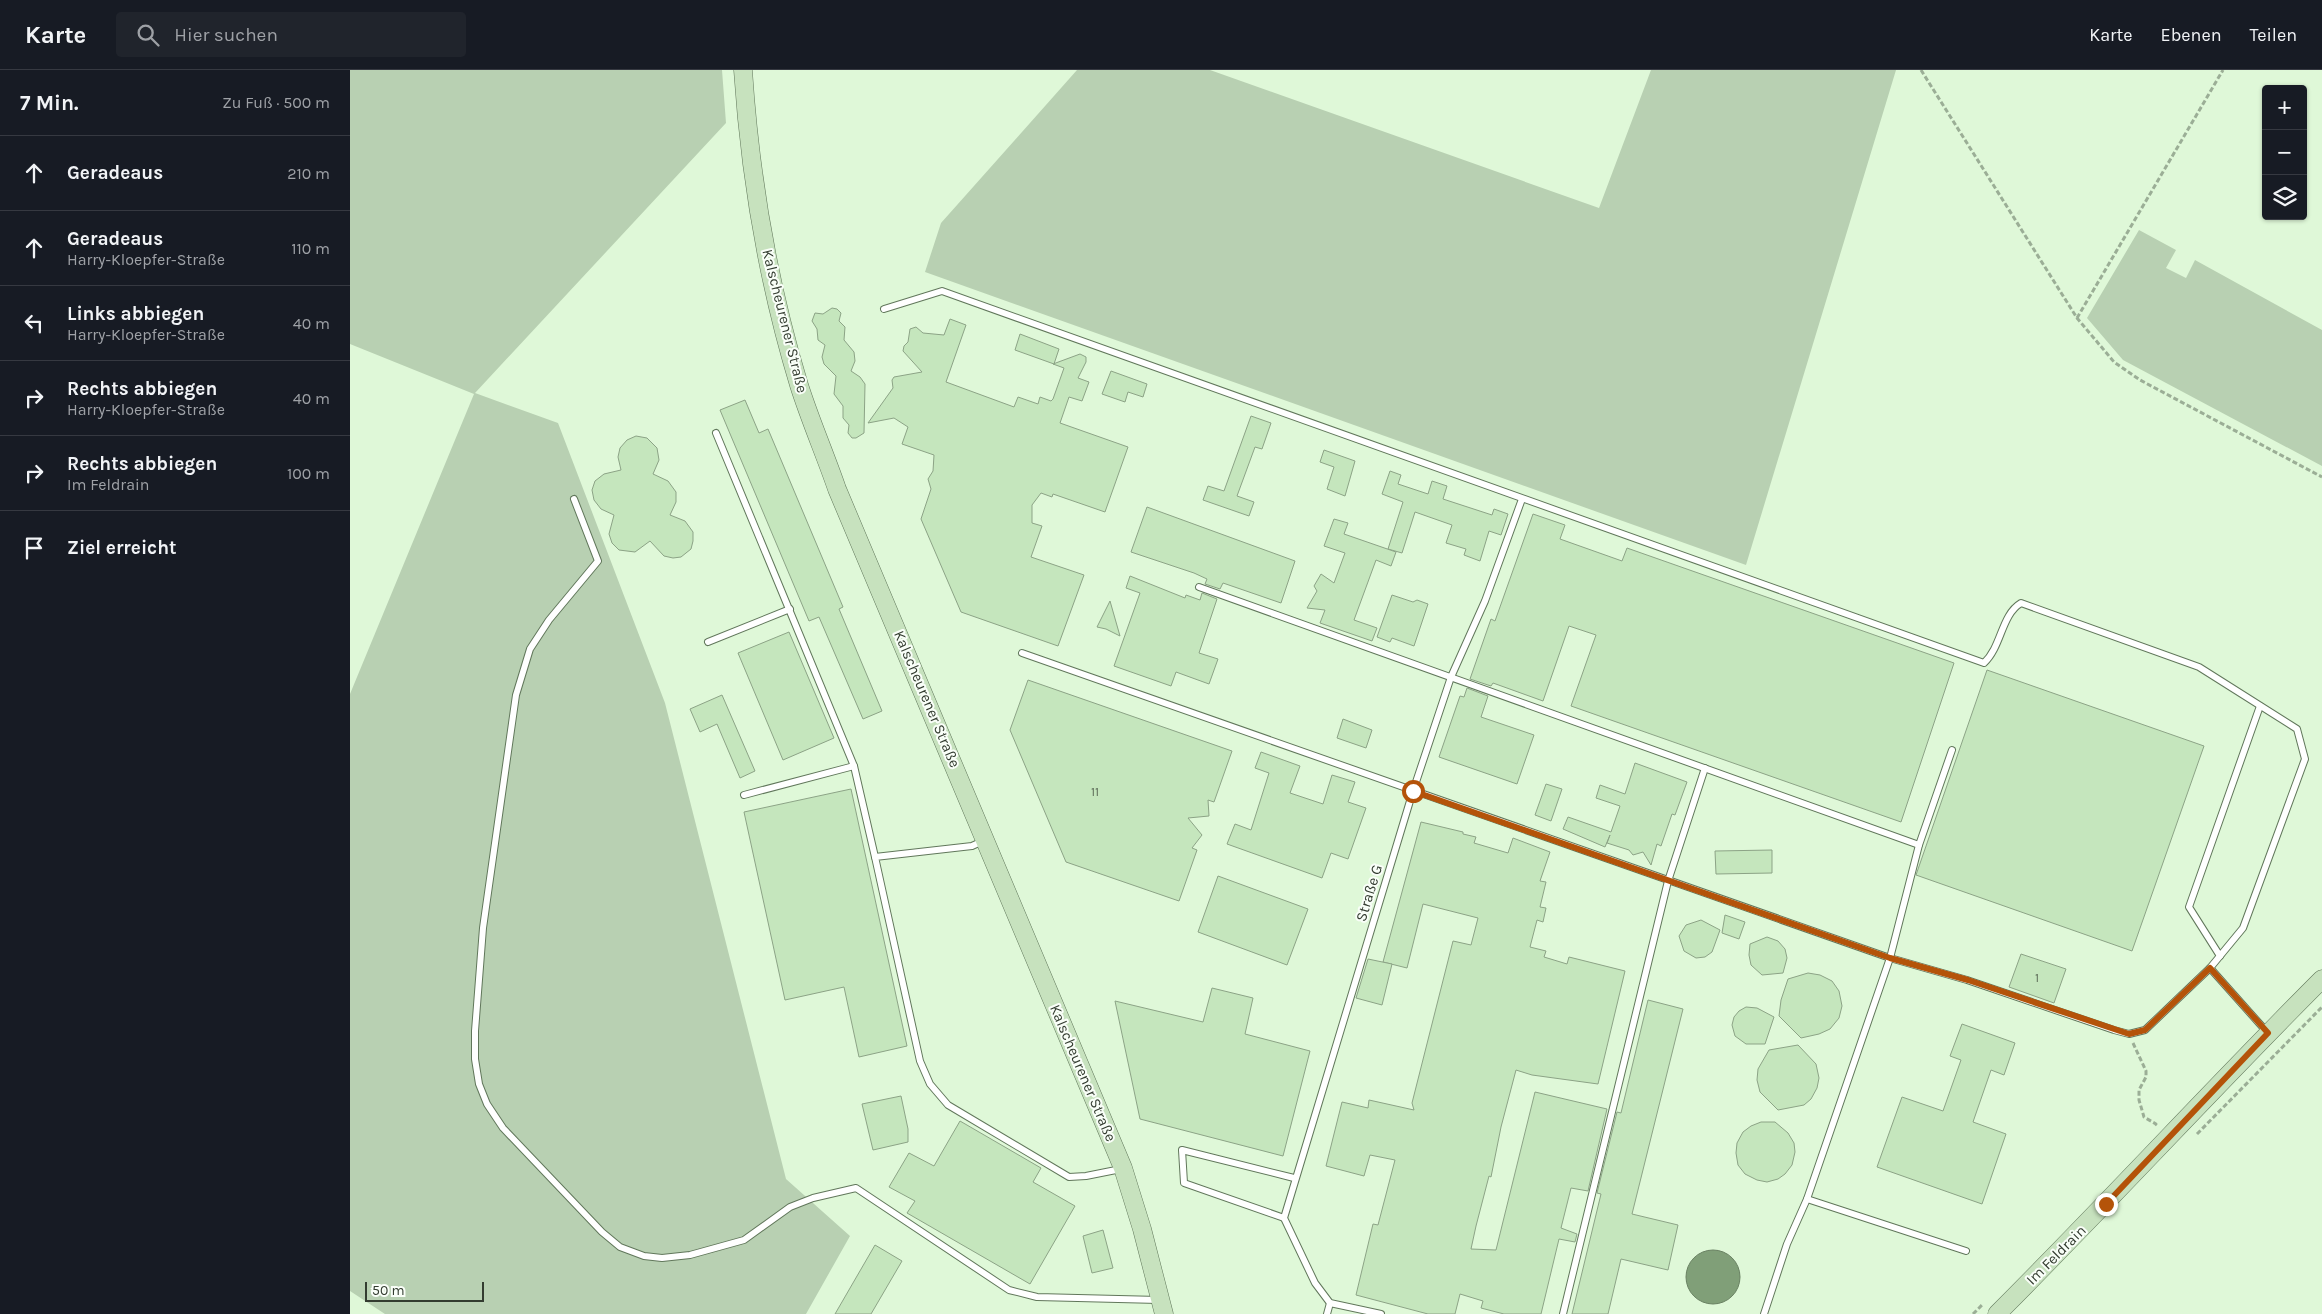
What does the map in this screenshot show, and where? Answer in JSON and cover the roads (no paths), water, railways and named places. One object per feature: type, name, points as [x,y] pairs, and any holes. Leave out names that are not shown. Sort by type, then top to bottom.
[{"type":"main road","name":"Kalscheurener Straße","points":[[743,70],[757,200],[772,282],[799,385],[837,488],[1123,1168],[1162,1307]]},
{"type":"main road","name":"Im Feldrain","points":[[1992,1307],[2106,1204],[2268,1033],[2322,979]]},
{"type":"lane","points":[[884,309],[942,291],[1984,663],[1992,655],[2012,608],[2021,603],[2199,667],[2297,729],[2305,759],[2243,928],[2210,968],[2145,1030],[2129,1034],[1968,980],[1890,958],[1022,653]]},
{"type":"lane","points":[[716,433],[854,766],[920,1061],[930,1084],[948,1105],[1069,1177],[1086,1176],[1123,1168]]},
{"type":"lane","points":[[574,499],[598,560],[549,620],[530,648],[523,666],[510,729],[483,928],[475,1059],[479,1084],[487,1104],[503,1128],[602,1232],[620,1247],[644,1256],[662,1258],[690,1255],[729,1245],[744,1240],[760,1231],[790,1207],[813,1198],[856,1188],[1009,1290],[1037,1297],[1162,1307]]},
{"type":"lane","name":"Straße G","points":[[1284,1218],[1294,1178],[1413,791],[1451,677],[1484,601],[1522,499]]},
{"type":"lane","points":[[1199,587],[1919,845]]},
{"type":"lane","points":[[708,642],[790,609]]},
{"type":"lane","points":[[2220,956],[2189,907],[2260,706]]},
{"type":"lane","points":[[1764,1314],[1787,1244],[1807,1199],[1890,958],[1919,845],[1952,750]]},
{"type":"lane","points":[[744,795],[854,766]]},
{"type":"lane","points":[[1563,1314],[1668,881],[1705,768]]},
{"type":"lane","points":[[875,857],[972,846],[986,839]]},
{"type":"lane","points":[[2210,968],[2268,1033]]},
{"type":"lane","points":[[1294,1178],[1182,1150],[1184,1183],[1284,1218],[1315,1283],[1330,1303],[1381,1314]]},
{"type":"lane","points":[[1807,1199],[1966,1251]]},
{"type":"lane","points":[[1327,1314],[1330,1303]]}]
